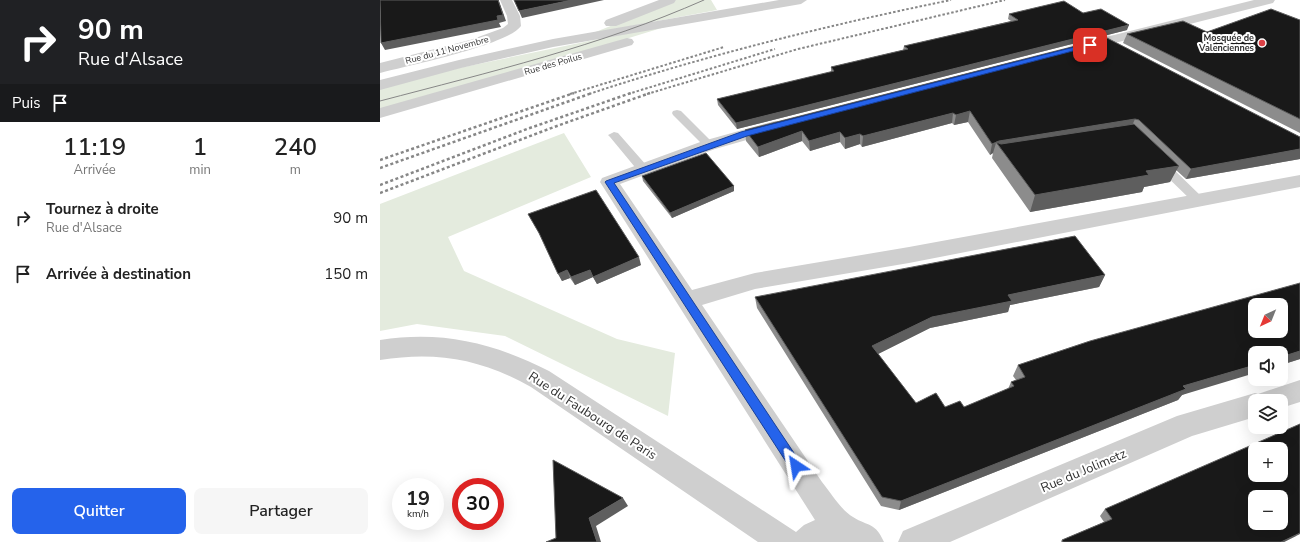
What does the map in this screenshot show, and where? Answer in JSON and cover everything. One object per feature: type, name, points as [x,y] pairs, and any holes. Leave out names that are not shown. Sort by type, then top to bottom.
[{"type":"street","name":"Rue du 11 Novembre","points":[[380,68],[495,37],[513,28],[515,22],[506,0]]},
{"type":"street","points":[[553,43],[600,28],[670,0]]},
{"type":"street","points":[[1067,51],[1269,0]]},
{"type":"street","name":"Rue des Poilus","points":[[380,85],[459,64],[553,43],[794,1]]},
{"type":"street","name":"Rue des Poilus","points":[[380,113],[726,13]]},
{"type":"street","points":[[1105,41],[1126,52]]},
{"type":"street","points":[[790,122],[709,145],[609,182],[819,502],[830,516],[856,536]]},
{"type":"street","points":[[687,300],[755,281],[909,255],[1300,181]]},
{"type":"street","name":"Rue du Faubourg de Paris","points":[[380,350],[424,346],[466,349],[500,359],[518,367],[540,379],[785,542]]},
{"type":"street","points":[[1288,395],[1300,392]]},
{"type":"street","name":"Rue du Jolimetz","points":[[914,542],[1187,425],[1248,407]]},
{"type":"street","points":[[808,542],[814,536],[825,531],[856,536]]},
{"type":"lane","points":[[677,113],[709,145]]},
{"type":"lane","points":[[614,135],[643,169]]},
{"type":"lane","points":[[1152,156],[1198,200]]},
{"type":"shaded area","points":[[676,0],[711,0],[717,10],[593,33]]},
{"type":"shaded area","points":[[681,22],[567,57],[380,109],[380,89],[459,68]]},
{"type":"shaded area","points":[[564,133],[591,177],[448,237],[464,271],[617,339],[675,353],[668,416],[505,336],[417,324],[380,331],[380,204]]},
{"type":"building","points":[[380,0],[498,0],[503,15],[497,16],[498,20],[381,43]]},
{"type":"building","points":[[514,0],[572,0],[519,11]]},
{"type":"building","points":[[1064,1],[1083,13],[1101,9],[1129,25],[736,123],[717,99],[834,71],[831,67],[908,49],[904,46],[1018,20],[1009,14]]},
{"type":"building","points":[[1271,9],[1300,20],[1300,119],[1127,34],[1183,21],[1207,32]]},
{"type":"building","points":[[1107,38],[1300,137],[1300,149],[1191,169],[1139,120],[1135,119],[999,141],[992,144],[970,111],[956,115],[953,113],[863,136],[860,134],[845,138],[840,132],[809,141],[802,131],[758,147],[745,130]]},
{"type":"building","points":[[1134,124],[1179,166],[1146,171],[1149,175],[1035,195],[996,142],[1001,144]]},
{"type":"building","points":[[706,153],[734,186],[670,213],[642,176]]},
{"type":"building","points":[[596,190],[639,257],[593,277],[590,270],[571,277],[567,270],[558,274],[539,233],[528,214]]},
{"type":"building","points":[[1075,236],[1105,275],[1008,295],[1012,301],[932,317],[872,346],[916,403],[936,393],[945,407],[960,401],[964,407],[1014,386],[1011,382],[1025,377],[1018,365],[1090,341],[1300,283],[1300,351],[1288,355],[1288,346],[1248,346],[1248,367],[1183,386],[1186,389],[901,501],[882,497],[755,297]]},
{"type":"building","points":[[1300,424],[1300,533],[1281,542],[1063,542],[1062,540],[1112,519],[1105,509],[1248,447],[1248,482],[1288,482],[1288,442],[1259,442],[1277,434],[1288,434],[1288,429]]},
{"type":"building","points":[[553,460],[623,498],[589,518],[597,542],[546,542],[556,538]]},
{"type":"tram line","points":[[380,101],[585,45],[704,0]]},
{"type":"railway","points":[[591,93],[678,66],[814,30],[951,0]]},
{"type":"railway","points":[[648,94],[798,49],[1005,0]]},
{"type":"railway","points":[[570,94],[724,47]]},
{"type":"railway","points":[[629,94],[775,49]]},
{"type":"railway","points":[[380,160],[574,93]]},
{"type":"railway","points":[[380,168],[591,93]]},
{"type":"railway","points":[[380,185],[527,129],[629,94]]},
{"type":"railway","points":[[380,193],[554,127],[648,94]]},
{"type":"place","name":"Mosquée de Valenciennes","points":[[1262,43]]},
{"type":"route","points":[[796,466],[609,182],[709,145],[744,134],[1090,45]]}]
